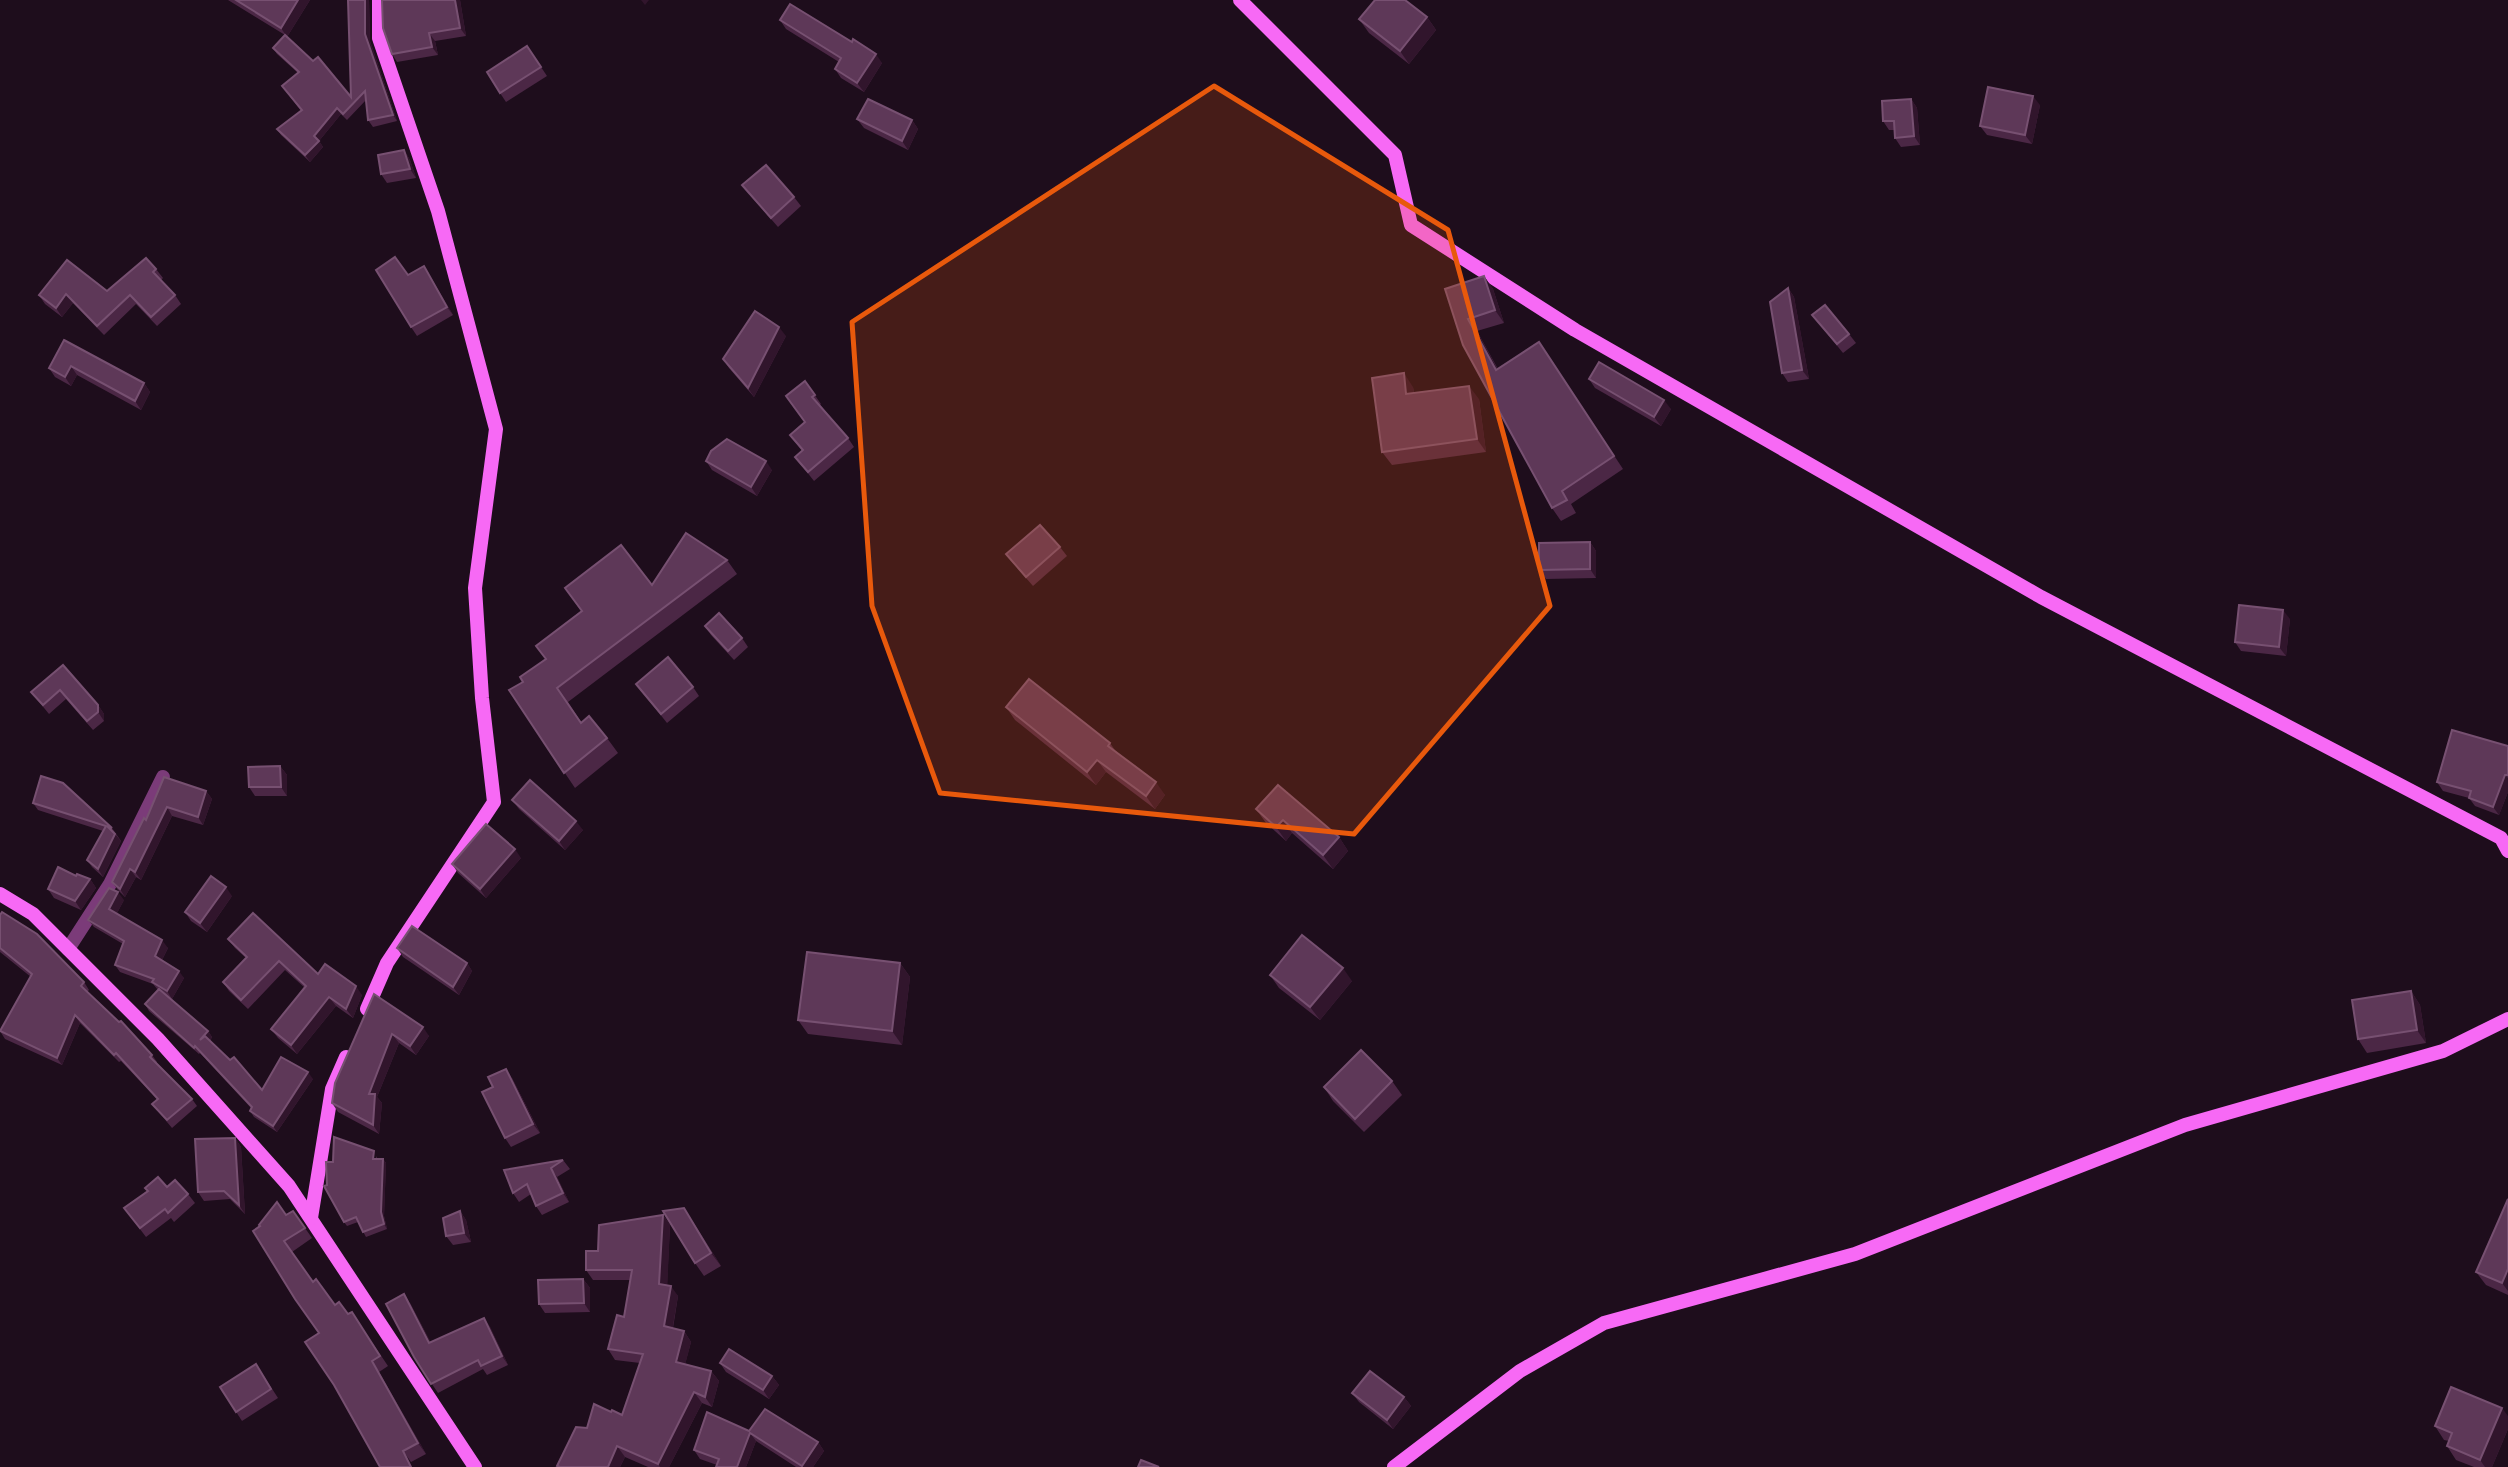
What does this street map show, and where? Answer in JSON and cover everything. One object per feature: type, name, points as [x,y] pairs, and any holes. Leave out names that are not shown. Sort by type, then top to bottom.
[{"type":"street","points":[[311,1219],[332,1089],[387,963],[494,802],[482,698],[475,588],[496,429],[439,211],[379,38],[379,0]]},
{"type":"street","points":[[1240,0],[1395,155],[1411,225],[1575,330],[1686,395],[2041,597],[2501,838],[2508,851]]},
{"type":"street","points":[[68,949],[110,884],[163,776]]},
{"type":"street","points":[[0,894],[33,914],[158,1039],[289,1186],[475,1467]]},
{"type":"street","points":[[1394,1467],[1520,1371],[1604,1323],[1855,1254],[2185,1125],[2443,1051],[2508,1018]]},
{"type":"highlighted area","points":[[1214,86],[1448,230],[1550,606],[1354,834],[940,793],[872,606],[852,322]]},
{"type":"building","points":[[236,0],[298,0],[281,28]]},
{"type":"building","points":[[348,0],[365,0],[365,34],[393,115],[368,120],[365,91],[343,114],[337,108],[314,136],[319,141],[305,155],[277,129],[302,110],[282,86],[299,72],[273,48],[285,35],[313,61],[318,57],[351,97]]},
{"type":"building","points":[[382,0],[455,0],[460,28],[429,33],[432,47],[392,54],[383,28]]},
{"type":"building","points":[[1375,0],[1405,0],[1427,17],[1400,51],[1359,19]]},
{"type":"building","points":[[790,4],[876,54],[857,83],[835,69],[841,58],[780,20]]},
{"type":"building","points":[[527,46],[541,67],[500,93],[487,72]]},
{"type":"building","points":[[1988,87],[2033,96],[2025,135],[1980,126]]},
{"type":"building","points":[[868,99],[912,120],[902,141],[857,119]]},
{"type":"building","points":[[1911,99],[1914,136],[1895,138],[1894,121],[1883,121],[1882,101]]},
{"type":"building","points":[[404,150],[410,169],[381,174],[378,155]]},
{"type":"building","points":[[766,165],[794,197],[771,218],[742,185]]},
{"type":"building","points":[[395,257],[408,275],[424,266],[447,307],[411,327],[376,270]]},
{"type":"building","points":[[146,258],[156,269],[153,272],[175,295],[151,317],[130,295],[97,326],[66,294],[56,308],[39,295],[67,260],[107,291]]},
{"type":"building","points":[[1484,276],[1495,310],[1468,319],[1496,370],[1539,342],[1614,456],[1562,491],[1567,500],[1552,508],[1463,345],[1445,289]]},
{"type":"building","points":[[1788,288],[1802,370],[1782,373],[1770,302]]},
{"type":"building","points":[[1825,305],[1849,334],[1837,344],[1812,315]]},
{"type":"building","points":[[755,311],[779,327],[748,388],[723,359]]},
{"type":"building","points":[[64,340],[144,383],[135,401],[71,366],[65,377],[49,368]]},
{"type":"building","points":[[1599,362],[1664,400],[1654,417],[1589,379]]},
{"type":"building","points":[[1404,373],[1406,394],[1469,386],[1477,439],[1382,452],[1372,378]]},
{"type":"building","points":[[805,381],[815,395],[812,397],[848,438],[808,472],[795,457],[803,450],[790,435],[805,422],[786,396]]},
{"type":"building","points":[[727,439],[766,461],[751,487],[706,461],[711,451]]},
{"type":"building","points":[[1040,525],[1060,547],[1026,577],[1006,554]]},
{"type":"building","points":[[686,533],[727,560],[557,688],[581,723],[589,716],[607,738],[564,773],[509,690],[523,682],[520,677],[546,659],[536,646],[582,611],[565,588],[621,545],[652,585]]},
{"type":"building","points":[[1590,542],[1590,569],[1539,570],[1539,543]]},
{"type":"building","points":[[2239,605],[2283,610],[2279,647],[2235,642]]},
{"type":"building","points":[[719,613],[742,638],[728,651],[705,626]]},
{"type":"building","points":[[668,657],[693,687],[661,714],[636,684]]},
{"type":"building","points":[[63,665],[98,705],[98,712],[87,721],[60,690],[43,705],[31,692]]},
{"type":"building","points":[[1029,679],[1110,743],[1108,746],[1156,782],[1146,796],[1097,760],[1087,772],[1006,707]]},
{"type":"building","points":[[2452,730],[2508,746],[2508,775],[2505,775],[2493,807],[2469,798],[2471,791],[2437,782]]},
{"type":"building","points":[[280,766],[281,787],[249,787],[248,767]]},
{"type":"building","points":[[41,776],[63,783],[112,828],[107,826],[115,834],[98,869],[87,860],[106,826],[33,803]]},
{"type":"building","points":[[164,777],[206,791],[198,817],[167,807],[135,872],[130,869],[120,889],[112,882],[144,818],[146,820]]},
{"type":"building","points":[[530,780],[576,821],[559,841],[512,800]]},
{"type":"building","points":[[1278,785],[1339,837],[1323,855],[1283,820],[1276,827],[1256,809]]},
{"type":"building","points":[[486,824],[515,849],[480,889],[452,864]]},
{"type":"building","points":[[58,867],[76,876],[77,874],[90,879],[75,901],[48,889]]},
{"type":"building","points":[[211,876],[226,887],[200,923],[185,912]]},
{"type":"building","points":[[109,888],[118,892],[109,909],[162,940],[155,956],[179,971],[167,991],[152,982],[154,979],[115,965],[124,941],[88,920]]},
{"type":"building","points":[[2,912],[37,934],[84,982],[81,986],[121,1021],[152,1055],[150,1057],[192,1099],[167,1120],[152,1104],[158,1099],[116,1053],[114,1055],[75,1015],[57,1058],[0,1031],[32,974],[0,948]]},
{"type":"building","points":[[253,913],[318,974],[325,964],[356,986],[346,1009],[329,997],[291,1045],[271,1029],[306,986],[279,961],[241,1000],[223,982],[247,957],[228,939]]},
{"type":"building","points":[[412,926],[467,963],[453,987],[397,948]]},
{"type":"building","points":[[1302,935],[1343,968],[1310,1007],[1270,975]]},
{"type":"building","points":[[807,952],[900,963],[892,1031],[798,1020]]},
{"type":"building","points":[[159,989],[208,1031],[200,1040],[205,1036],[230,1060],[234,1057],[262,1090],[281,1057],[308,1072],[273,1126],[250,1111],[252,1107],[195,1046],[194,1048],[145,1004]]},
{"type":"building","points":[[2411,991],[2417,1030],[2358,1039],[2352,1000]]},
{"type":"building","points":[[374,994],[423,1027],[410,1046],[392,1034],[369,1094],[375,1094],[373,1125],[332,1103],[335,1083]]},
{"type":"building","points":[[1361,1050],[1392,1081],[1355,1119],[1324,1087]]},
{"type":"building","points":[[506,1069],[533,1124],[505,1138],[482,1092],[493,1087],[488,1077]]},
{"type":"building","points":[[334,1137],[374,1151],[373,1159],[383,1159],[381,1212],[384,1224],[363,1232],[356,1217],[344,1222],[324,1186],[327,1185],[326,1162],[333,1162]]},
{"type":"building","points":[[235,1138],[239,1205],[224,1191],[198,1192],[195,1139]]},
{"type":"building","points":[[563,1160],[551,1168],[563,1193],[536,1206],[527,1184],[513,1193],[504,1170]]},
{"type":"building","points":[[158,1177],[167,1187],[175,1180],[188,1194],[168,1213],[165,1209],[140,1228],[124,1208],[148,1191],[145,1188]]},
{"type":"building","points":[[2508,1199],[2508,1269],[2502,1283],[2476,1272]]},
{"type":"building","points":[[277,1202],[286,1215],[293,1211],[305,1228],[284,1241],[313,1282],[316,1279],[335,1305],[339,1302],[348,1314],[352,1312],[380,1356],[372,1361],[418,1443],[403,1451],[411,1467],[380,1467],[334,1385],[305,1342],[319,1333],[253,1231],[260,1226]]},
{"type":"building","points":[[684,1208],[711,1253],[695,1263],[663,1211]]},
{"type":"building","points":[[460,1211],[464,1233],[446,1236],[443,1218]]},
{"type":"building","points":[[663,1215],[659,1284],[671,1286],[664,1326],[684,1331],[676,1362],[711,1371],[705,1397],[694,1392],[658,1464],[617,1446],[608,1467],[557,1466],[576,1427],[587,1428],[594,1404],[622,1415],[643,1354],[608,1349],[617,1315],[624,1317],[632,1270],[586,1270],[586,1251],[598,1251],[599,1225]]},
{"type":"building","points":[[583,1279],[584,1303],[539,1304],[538,1280]]},
{"type":"building","points":[[404,1294],[429,1343],[484,1318],[502,1356],[481,1366],[478,1360],[431,1384],[386,1304]]},
{"type":"building","points":[[729,1349],[772,1376],[763,1390],[720,1363]]},
{"type":"building","points":[[256,1364],[271,1389],[236,1412],[220,1387]]},
{"type":"building","points":[[1370,1371],[1404,1397],[1387,1420],[1352,1393]]},
{"type":"building","points":[[2451,1387],[2502,1408],[2480,1460],[2447,1446],[2452,1433],[2435,1426]]},
{"type":"building","points":[[765,1409],[818,1442],[802,1466],[750,1433],[737,1467],[716,1467],[719,1459],[694,1450],[707,1412],[749,1431]]},
{"type":"building","points":[[1141,1460],[1159,1467],[1138,1467]]}]
